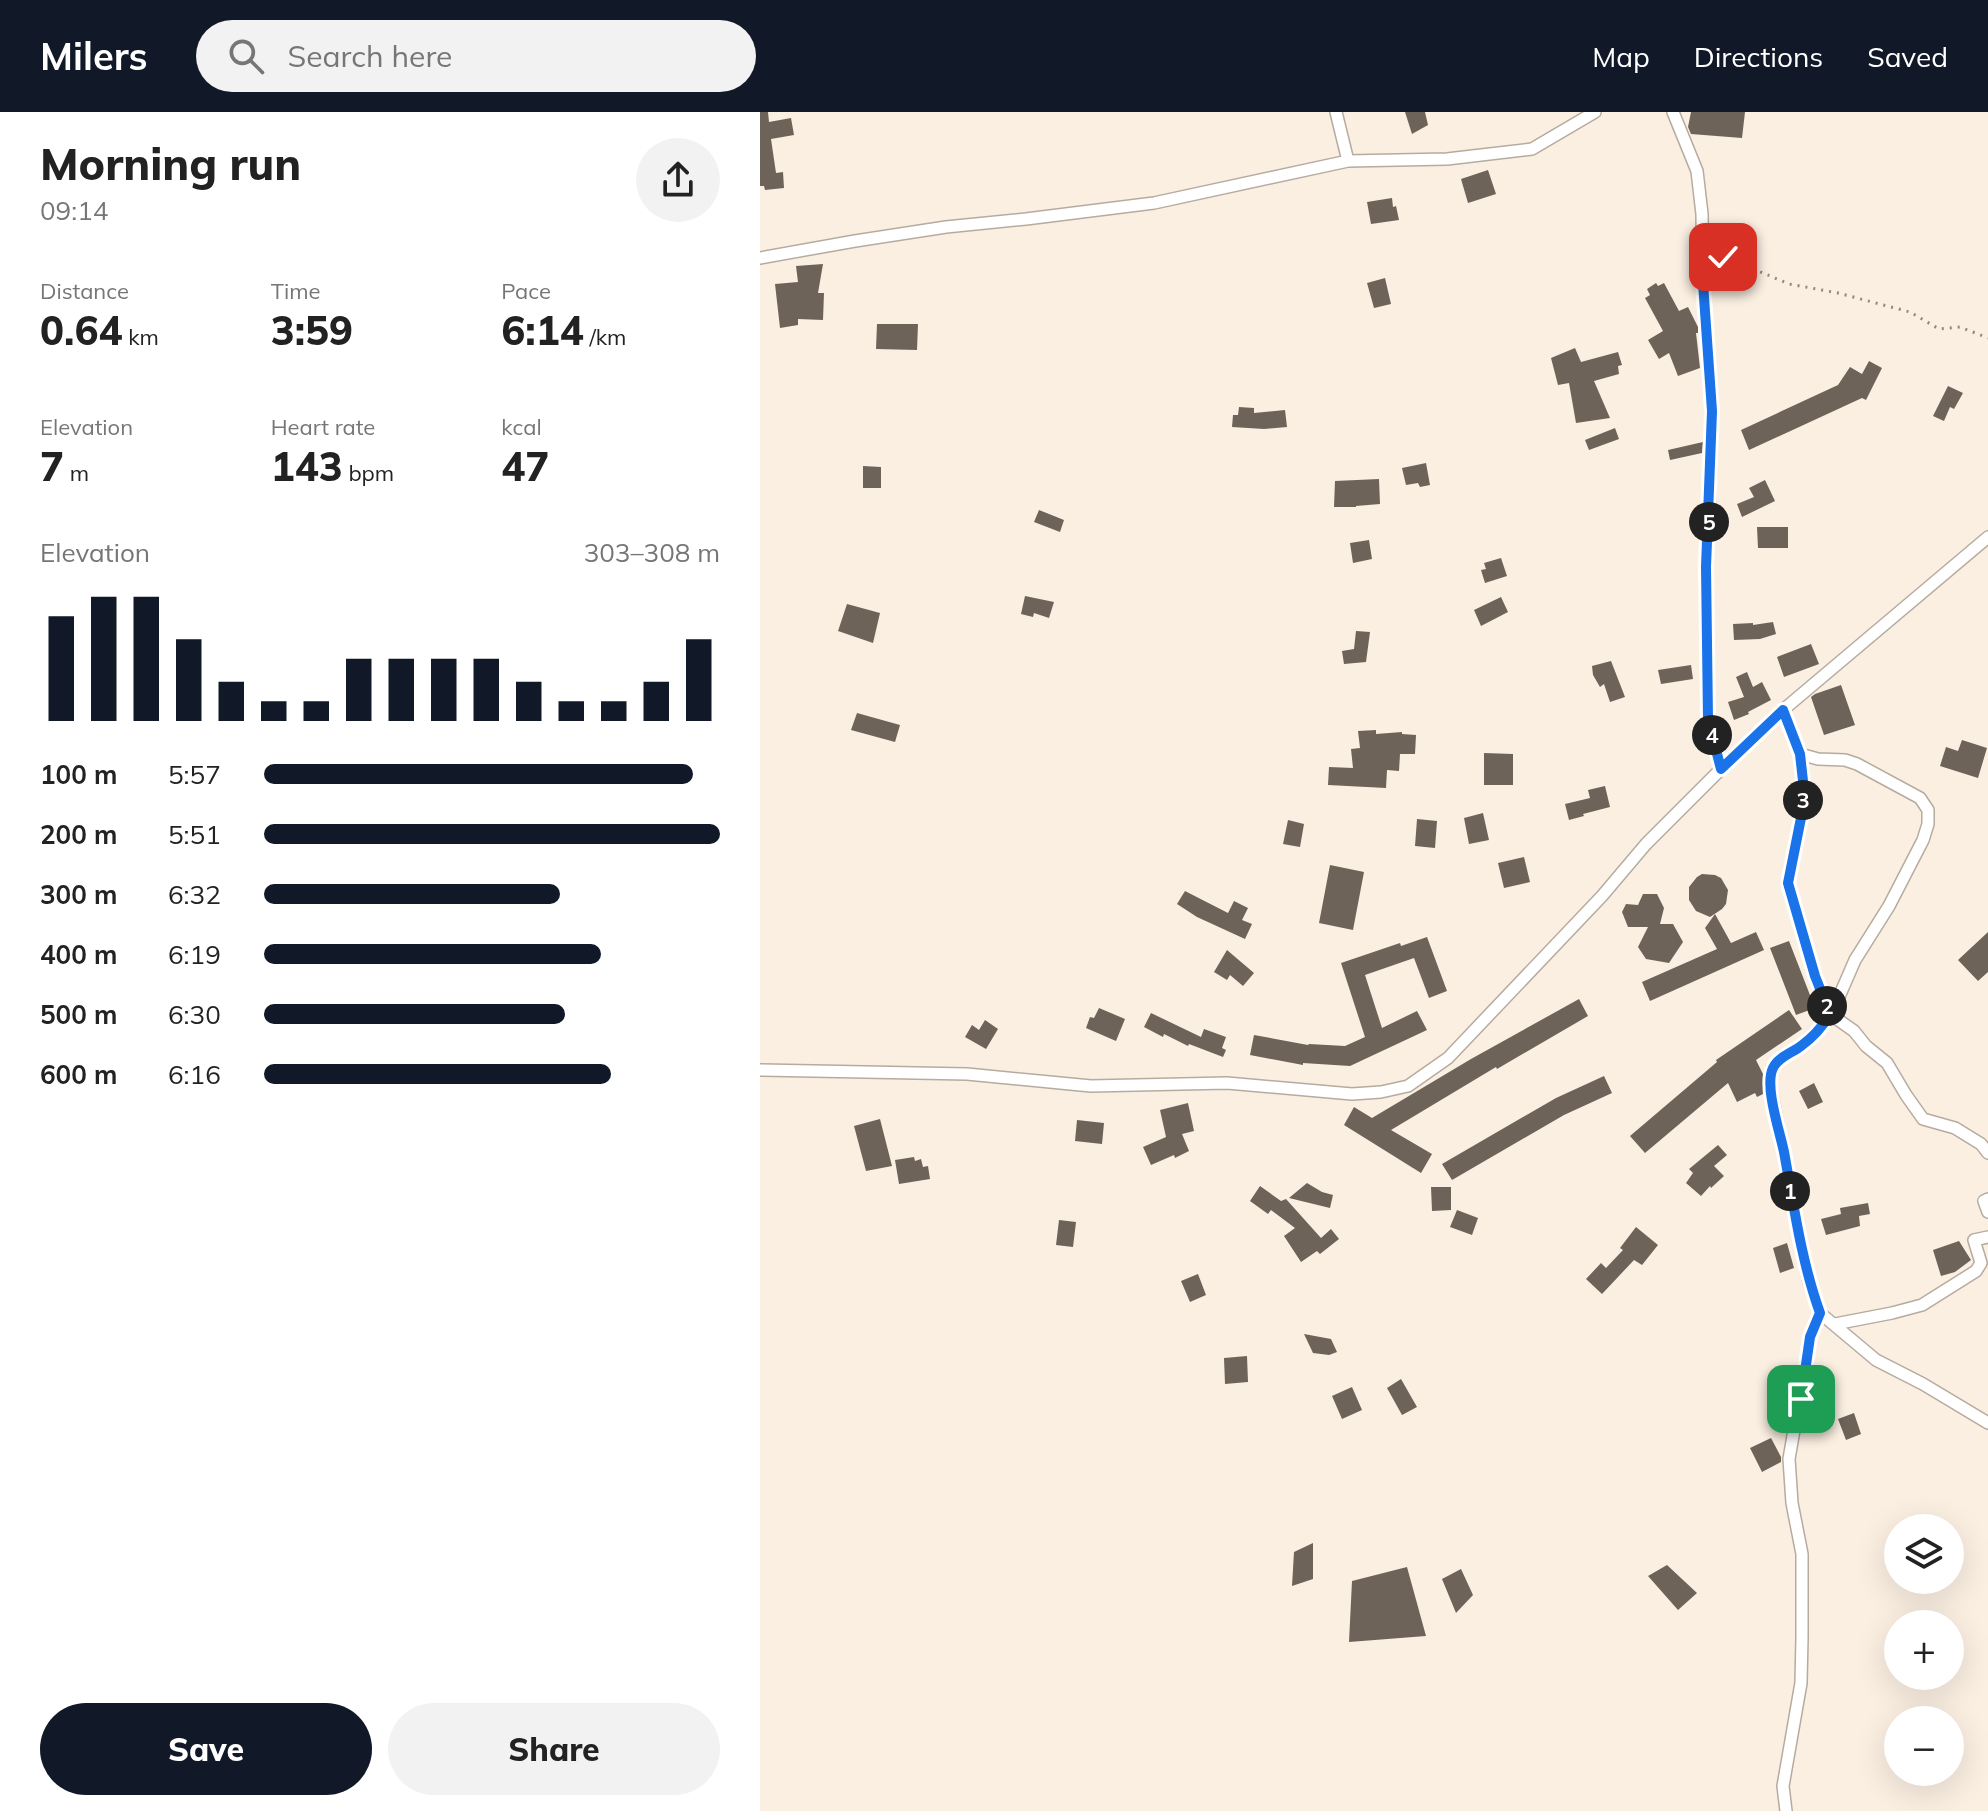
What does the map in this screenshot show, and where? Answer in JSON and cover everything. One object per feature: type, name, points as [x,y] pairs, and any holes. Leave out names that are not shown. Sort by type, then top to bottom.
[{"type":"street","points":[[1336,112],[1348,161]]},
{"type":"street","points":[[760,258],[946,227],[1154,203],[1348,161],[1447,159],[1532,149],[1595,112]]},
{"type":"street","points":[[1673,112],[1697,171],[1702,214],[1703,283],[1712,411],[1706,567],[1708,719],[1721,769]]},
{"type":"street","points":[[760,1070],[967,1074],[1091,1086],[1227,1083],[1352,1094],[1408,1086],[1448,1058],[1602,896],[1646,844],[1783,710],[1988,537]]},
{"type":"street","points":[[1783,710],[1800,754],[1857,764],[1920,798],[1928,810],[1923,840],[1889,906],[1855,960],[1826,1022],[1772,1068],[1770,1086],[1809,1282],[1820,1313],[1876,1360],[1988,1423]]},
{"type":"street","points":[[1830,1014],[1854,1031],[1866,1046],[1887,1063],[1923,1119],[1955,1128],[1981,1144],[1988,1153]]},
{"type":"street","points":[[1988,1199],[1984,1201],[1988,1212]]},
{"type":"street","points":[[1835,1324],[1922,1305],[1976,1271],[1981,1263],[1974,1240],[1988,1237]]},
{"type":"street","points":[[1786,1811],[1783,1786],[1801,1683],[1802,1624],[1802,1554],[1792,1503],[1789,1459],[1810,1337],[1820,1313]]},
{"type":"path","points":[[1703,245],[1723,257],[1789,284],[1910,312],[1939,329],[1960,327],[1988,338]]},
{"type":"path","points":[[1800,754],[1804,790],[1788,883],[1815,976],[1830,1014]]},
{"type":"building","points":[[760,112],[768,112],[769,122],[791,118],[794,135],[771,139],[776,173],[783,172],[784,188],[765,190],[764,186],[760,186]]},
{"type":"building","points":[[1405,112],[1425,112],[1428,125],[1412,134]]},
{"type":"building","points":[[1691,112],[1745,112],[1742,138],[1691,134],[1688,127]]},
{"type":"building","points":[[1488,170],[1496,194],[1468,203],[1461,179]]},
{"type":"building","points":[[1392,198],[1399,220],[1371,224],[1367,202]]},
{"type":"building","points":[[823,264],[818,293],[824,293],[823,320],[798,319],[798,325],[780,328],[775,284],[798,282],[796,266]]},
{"type":"building","points":[[1385,278],[1391,304],[1374,308],[1367,283]]},
{"type":"building","points":[[1656,283],[1658,286],[1664,283],[1679,311],[1688,307],[1698,327],[1700,368],[1678,376],[1669,353],[1659,359],[1648,340],[1663,331],[1645,298],[1650,295],[1647,289]]},
{"type":"building","points":[[877,324],[918,324],[917,350],[876,349]]},
{"type":"building","points":[[1575,348],[1581,362],[1618,352],[1622,365],[1618,366],[1619,374],[1594,381],[1610,418],[1576,423],[1569,383],[1558,385],[1551,358]]},
{"type":"building","points":[[1869,361],[1882,368],[1866,400],[1862,398],[1749,450],[1741,430],[1838,385],[1850,367],[1862,374]]},
{"type":"building","points":[[1948,386],[1963,393],[1954,409],[1950,407],[1944,421],[1933,416]]},
{"type":"building","points":[[1239,407],[1254,408],[1254,413],[1285,410],[1287,427],[1232,427],[1233,415],[1238,415]]},
{"type":"building","points":[[1615,428],[1619,439],[1589,450],[1585,440]]},
{"type":"building","points":[[1703,442],[1702,453],[1670,460],[1668,450]]},
{"type":"building","points":[[1426,463],[1430,485],[1406,485],[1402,468]]},
{"type":"building","points":[[863,466],[881,467],[881,488],[863,488]]},
{"type":"building","points":[[1379,479],[1380,504],[1334,507],[1335,481]]},
{"type":"building","points":[[1765,480],[1775,501],[1742,517],[1737,504],[1754,497],[1749,488]]},
{"type":"building","points":[[1039,510],[1064,520],[1060,532],[1034,522]]},
{"type":"building","points":[[1757,527],[1788,527],[1788,548],[1758,548]]},
{"type":"building","points":[[1369,540],[1372,559],[1353,563],[1350,543]]},
{"type":"building","points":[[1501,558],[1507,576],[1485,583],[1481,570],[1486,569],[1484,563]]},
{"type":"building","points":[[1025,596],[1054,602],[1049,618],[1034,613],[1033,617],[1021,614]]},
{"type":"building","points":[[1501,597],[1508,612],[1481,626],[1474,610]]},
{"type":"building","points":[[847,604],[880,613],[873,643],[838,631]]},
{"type":"building","points":[[1773,622],[1776,634],[1760,639],[1734,640],[1733,624]]},
{"type":"building","points":[[1356,631],[1370,632],[1366,662],[1344,664],[1342,651],[1354,649]]},
{"type":"building","points":[[1811,644],[1819,664],[1784,677],[1777,657]]},
{"type":"building","points":[[1611,661],[1625,697],[1610,702],[1604,684],[1600,687],[1593,675],[1592,666]]},
{"type":"building","points":[[1691,665],[1693,679],[1661,684],[1658,670]]},
{"type":"building","points":[[1747,672],[1753,687],[1762,682],[1771,700],[1734,720],[1728,702],[1744,697],[1736,677]]},
{"type":"building","points":[[1841,685],[1855,725],[1824,735],[1811,697]]},
{"type":"building","points":[[857,713],[900,725],[895,742],[851,730]]},
{"type":"building","points":[[1376,730],[1376,734],[1402,732],[1416,735],[1415,754],[1400,754],[1399,771],[1387,770],[1386,788],[1328,785],[1329,767],[1353,768],[1351,749],[1360,748],[1358,731]]},
{"type":"building","points":[[1962,740],[1987,748],[1978,778],[1940,766],[1946,747],[1958,751]]},
{"type":"building","points":[[1484,753],[1513,754],[1513,785],[1484,785]]},
{"type":"building","points":[[1605,786],[1610,807],[1569,820],[1565,804],[1590,798],[1588,790]]},
{"type":"building","points":[[1483,813],[1489,840],[1469,844],[1464,818]]},
{"type":"building","points":[[1417,819],[1437,821],[1435,848],[1415,846]]},
{"type":"building","points":[[1288,820],[1304,824],[1300,847],[1283,844]]},
{"type":"building","points":[[1524,857],[1530,882],[1504,888],[1498,863]]},
{"type":"building","points":[[1330,865],[1364,872],[1353,930],[1319,923]]},
{"type":"building","points":[[1702,874],[1721,878],[1728,890],[1726,904],[1710,917],[1696,911],[1689,900],[1689,887]]},
{"type":"building","points":[[1185,891],[1228,913],[1234,901],[1248,908],[1242,920],[1252,924],[1245,939],[1197,917],[1177,904]]},
{"type":"building","points":[[1643,894],[1657,894],[1664,908],[1660,924],[1673,924],[1683,942],[1669,963],[1646,959],[1638,947],[1648,927],[1628,927],[1622,912],[1626,904],[1638,905]]},
{"type":"building","points":[[1715,914],[1731,943],[1756,932],[1764,950],[1650,1001],[1642,982],[1717,949],[1705,928]]},
{"type":"building","points":[[1988,932],[1988,972],[1978,981],[1958,960]]},
{"type":"building","points":[[1427,937],[1447,991],[1429,998],[1414,958],[1365,975],[1382,1028],[1417,1011],[1427,1030],[1350,1066],[1303,1065],[1250,1055],[1254,1035],[1308,1045],[1345,1046],[1365,1037],[1341,963]]},
{"type":"building","points":[[1789,941],[1815,1008],[1796,1015],[1770,948]]},
{"type":"building","points":[[1227,950],[1254,973],[1243,986],[1230,975],[1227,980],[1214,972]]},
{"type":"building","points":[[1579,999],[1588,1016],[1391,1130],[1432,1154],[1421,1173],[1344,1125],[1354,1107],[1372,1118]]},
{"type":"building","points":[[1099,1008],[1125,1019],[1116,1041],[1086,1028],[1090,1017],[1094,1018]]},
{"type":"building","points":[[1789,1010],[1802,1029],[1756,1060],[1763,1074],[1763,1094],[1757,1097],[1755,1093],[1737,1102],[1728,1083],[1645,1153],[1630,1136],[1716,1060]]},
{"type":"building","points":[[1151,1013],[1201,1037],[1204,1029],[1226,1037],[1223,1057],[1188,1046],[1164,1034],[1163,1037],[1144,1027]]},
{"type":"building","points":[[985,1020],[998,1029],[986,1049],[965,1037],[972,1025],[979,1030]]},
{"type":"building","points":[[1604,1076],[1612,1093],[1564,1115],[1452,1180],[1442,1164],[1556,1098]]},
{"type":"building","points":[[1814,1083],[1823,1102],[1808,1109],[1799,1091]]},
{"type":"building","points":[[1188,1103],[1194,1131],[1182,1134],[1189,1151],[1151,1165],[1143,1147],[1166,1137],[1160,1110]]},
{"type":"building","points":[[880,1119],[892,1166],[866,1171],[854,1126]]},
{"type":"building","points":[[1077,1120],[1104,1123],[1102,1144],[1075,1141]]},
{"type":"building","points":[[1718,1145],[1727,1155],[1714,1166],[1724,1176],[1701,1196],[1686,1183],[1693,1173],[1689,1169]]},
{"type":"building","points":[[914,1157],[915,1161],[921,1159],[923,1167],[928,1166],[930,1179],[899,1184],[895,1160]]},
{"type":"building","points":[[1307,1183],[1333,1195],[1330,1208],[1289,1198]]},
{"type":"building","points":[[1260,1186],[1281,1201],[1286,1199],[1321,1238],[1331,1229],[1339,1239],[1320,1254],[1317,1251],[1301,1262],[1284,1236],[1295,1228],[1271,1210],[1268,1214],[1250,1201]]},
{"type":"building","points":[[1431,1187],[1451,1187],[1451,1210],[1432,1211]]},
{"type":"building","points":[[1868,1203],[1870,1214],[1859,1216],[1860,1226],[1826,1235],[1821,1219],[1841,1214],[1840,1208]]},
{"type":"building","points":[[1457,1210],[1478,1218],[1472,1235],[1450,1227]]},
{"type":"building","points":[[1059,1220],[1076,1222],[1073,1247],[1056,1245]]},
{"type":"building","points":[[1636,1227],[1658,1245],[1642,1265],[1634,1260],[1602,1294],[1586,1279],[1601,1263],[1606,1268],[1623,1250],[1620,1248]]},
{"type":"building","points":[[1959,1241],[1971,1260],[1955,1272],[1941,1276],[1933,1250]]},
{"type":"building","points":[[1787,1243],[1794,1268],[1780,1273],[1773,1248]]},
{"type":"building","points":[[1198,1274],[1206,1295],[1190,1302],[1181,1281]]},
{"type":"building","points":[[1304,1334],[1331,1339],[1337,1352],[1329,1355],[1313,1353]]},
{"type":"building","points":[[1247,1356],[1248,1382],[1225,1384],[1224,1358]]},
{"type":"building","points":[[1401,1379],[1417,1407],[1402,1415],[1387,1388]]},
{"type":"building","points":[[1352,1387],[1362,1410],[1342,1419],[1332,1396]]},
{"type":"building","points":[[1854,1413],[1861,1434],[1846,1440],[1838,1419]]},
{"type":"building","points":[[1771,1438],[1781,1462],[1762,1472],[1750,1448]]},
{"type":"building","points":[[1313,1543],[1313,1579],[1292,1586],[1294,1552]]},
{"type":"building","points":[[1667,1565],[1697,1593],[1678,1610],[1648,1576]]},
{"type":"building","points":[[1407,1567],[1426,1636],[1349,1642],[1352,1581]]},
{"type":"building","points":[[1461,1569],[1473,1595],[1456,1613],[1442,1579]]},
{"type":"route","points":[[1723,257],[1703,245],[1712,411],[1706,567],[1708,719],[1721,769],[1783,710],[1800,754],[1804,790],[1788,883],[1815,976],[1830,1014],[1802,1045],[1781,1058],[1772,1068],[1770,1086],[1809,1282],[1820,1313],[1810,1337],[1801,1399]]}]
